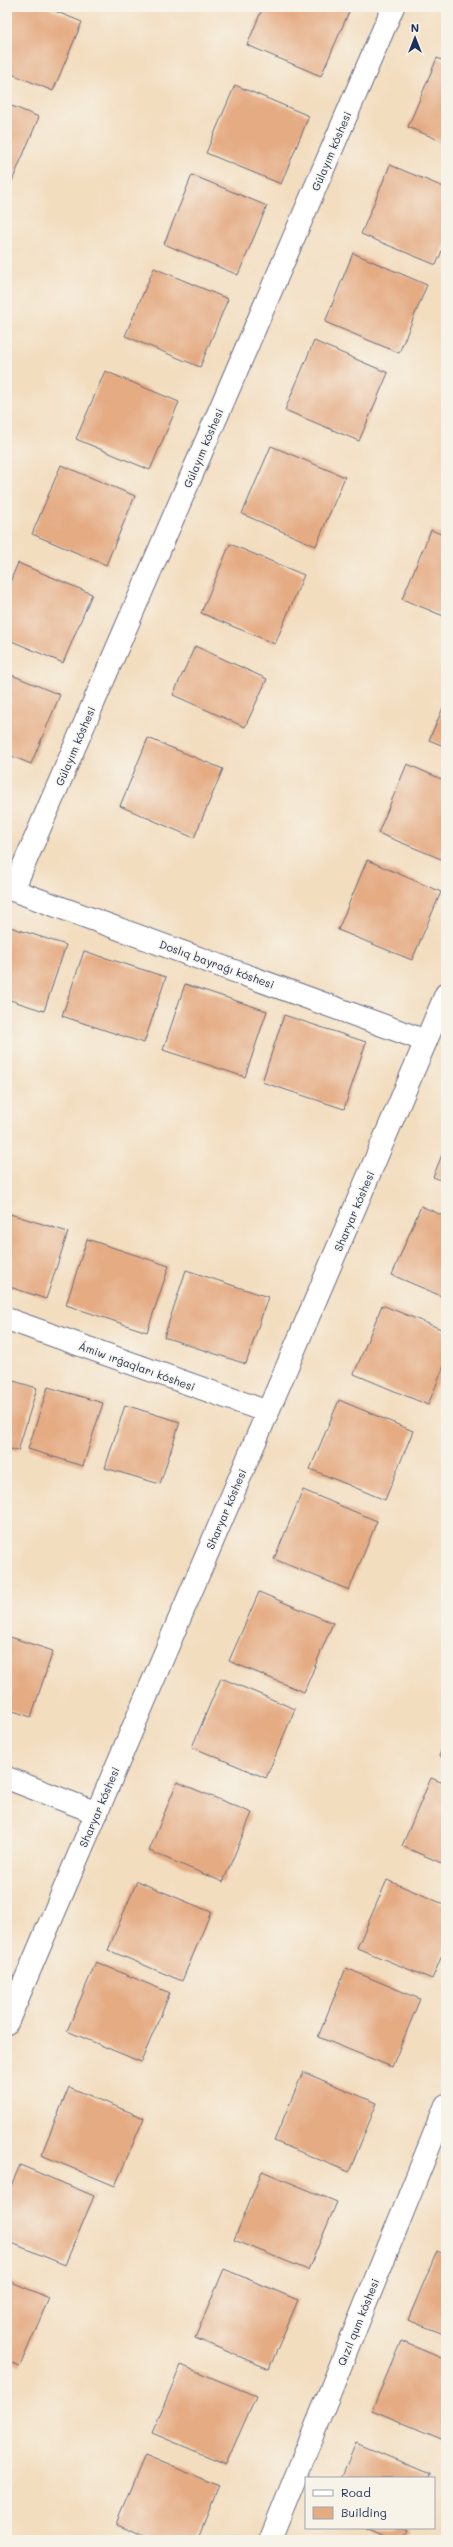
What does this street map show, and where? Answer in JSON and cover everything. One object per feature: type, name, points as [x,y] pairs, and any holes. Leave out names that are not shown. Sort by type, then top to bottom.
[{"type":"street","name":"Gúlayım kóshesi","points":[[10,889],[393,7]]},
{"type":"street","name":"Doslıq bayraǵı kóshesi","points":[[10,889],[426,1041]]},
{"type":"street","name":"Sharyar kóshesi","points":[[7,2023],[446,994]]},
{"type":"street","name":"Ámiw ırǵaqları kóshesi","points":[[7,1319],[268,1412]]},
{"type":"street","points":[[7,1778],[97,1813]]},
{"type":"street","name":"Qızıl qum kóshesi","points":[[270,2540],[446,2105]]},
{"type":"building","points":[[7,7],[45,7],[82,22],[53,91],[7,72]]},
{"type":"building","points":[[263,7],[351,7],[321,76],[247,45]]},
{"type":"building","points":[[437,58],[446,62],[446,143],[408,127]]},
{"type":"building","points":[[235,85],[309,116],[281,184],[206,153]]},
{"type":"building","points":[[7,104],[39,117],[10,186],[7,185]]},
{"type":"building","points":[[390,165],[446,188],[446,241],[436,265],[361,234]]},
{"type":"building","points":[[192,175],[267,206],[238,275],[164,244]]},
{"type":"building","points":[[353,253],[427,285],[399,353],[325,322]]},
{"type":"building","points":[[154,268],[228,299],[200,367],[125,336]]},
{"type":"building","points":[[314,341],[388,373],[359,441],[285,410]]},
{"type":"building","points":[[105,371],[179,402],[150,470],[76,439]]},
{"type":"building","points":[[271,446],[345,477],[316,546],[242,514]]},
{"type":"building","points":[[61,465],[135,496],[106,565],[32,534]]},
{"type":"building","points":[[431,530],[446,536],[446,617],[402,599]]},
{"type":"building","points":[[230,544],[304,575],[275,644],[201,613]]},
{"type":"building","points":[[18,563],[92,594],[63,663],[7,639],[7,589]]},
{"type":"building","points":[[195,646],[267,679],[245,727],[173,695]]},
{"type":"building","points":[[7,673],[60,695],[31,764],[7,754]]},
{"type":"building","points":[[446,701],[446,747],[429,740]]},
{"type":"building","points":[[148,738],[223,769],[194,838],[120,806]]},
{"type":"building","points":[[407,764],[446,781],[446,861],[378,833]]},
{"type":"building","points":[[367,860],[441,892],[412,960],[338,930]]},
{"type":"building","points":[[7,926],[66,945],[44,1011],[7,999]]},
{"type":"building","points":[[84,951],[166,977],[144,1043],[62,1016]]},
{"type":"building","points":[[185,984],[267,1011],[245,1077],[163,1050]]},
{"type":"building","points":[[284,1015],[366,1042],[344,1109],[262,1082]]},
{"type":"building","points":[[446,1145],[446,1182],[433,1177]]},
{"type":"building","points":[[421,1206],[446,1217],[446,1298],[392,1275]]},
{"type":"building","points":[[7,1213],[68,1232],[46,1299],[7,1286]]},
{"type":"building","points":[[87,1239],[169,1266],[147,1332],[66,1305]]},
{"type":"building","points":[[186,1270],[268,1297],[246,1364],[164,1337]]},
{"type":"building","points":[[382,1305],[446,1331],[446,1361],[428,1405],[354,1374]]},
{"type":"building","points":[[7,1379],[37,1388],[18,1451],[7,1448]]},
{"type":"building","points":[[48,1387],[103,1403],[83,1466],[28,1449]]},
{"type":"building","points":[[339,1400],[413,1431],[385,1500],[310,1469]]},
{"type":"building","points":[[125,1405],[180,1422],[160,1484],[105,1468]]},
{"type":"building","points":[[303,1490],[377,1521],[349,1590],[274,1559]]},
{"type":"building","points":[[259,1592],[333,1623],[304,1692],[229,1661]]},
{"type":"building","points":[[7,1636],[53,1651],[31,1717],[7,1709]]},
{"type":"building","points":[[221,1678],[295,1709],[266,1778],[192,1747]]},
{"type":"building","points":[[446,1738],[446,1759],[439,1756]]},
{"type":"building","points":[[431,1778],[446,1784],[446,1865],[402,1846]]},
{"type":"building","points":[[177,1782],[252,1813],[223,1882],[149,1851]]},
{"type":"building","points":[[387,1880],[446,1905],[446,1946],[432,1979],[357,1948]]},
{"type":"building","points":[[137,1881],[211,1912],[182,1981],[108,1950]]},
{"type":"building","points":[[96,1962],[170,1993],[141,2062],[67,2031]]},
{"type":"building","points":[[346,1968],[420,1999],[392,2067],[318,2037]]},
{"type":"building","points":[[303,2072],[377,2103],[349,2172],[274,2141]]},
{"type":"building","points":[[69,2087],[144,2118],[115,2186],[41,2155]]},
{"type":"building","points":[[20,2165],[94,2196],[65,2265],[7,2241],[7,2195]]},
{"type":"building","points":[[262,2171],[337,2202],[308,2270],[234,2240]]},
{"type":"building","points":[[437,2251],[446,2255],[446,2335],[408,2320]]},
{"type":"building","points":[[224,2269],[298,2300],[269,2369],[195,2338]]},
{"type":"building","points":[[7,2280],[49,2298],[20,2366],[7,2361]]},
{"type":"building","points":[[401,2341],[446,2360],[446,2441],[372,2410]]},
{"type":"building","points":[[181,2365],[256,2396],[226,2464],[152,2433]]},
{"type":"building","points":[[356,2443],[430,2474],[429,2477],[341,2477]]},
{"type":"building","points":[[145,2455],[219,2486],[197,2540],[155,2540],[116,2524]]},
{"type":"building","points":[[368,2529],[408,2529],[403,2540],[394,2540]]}]
